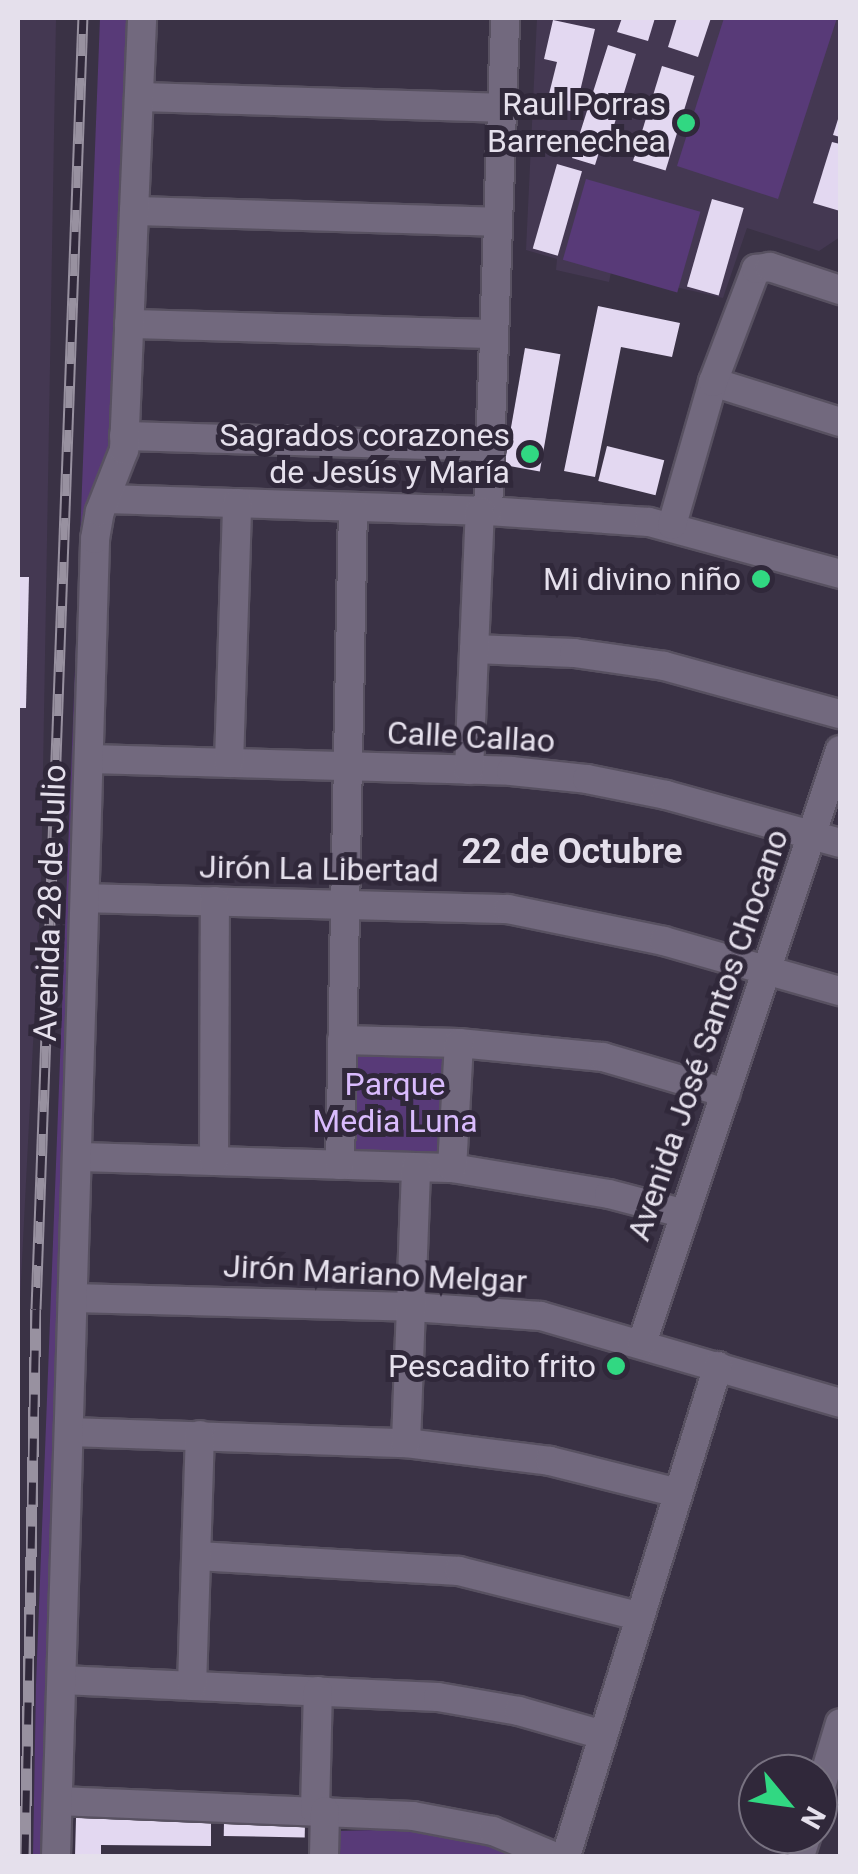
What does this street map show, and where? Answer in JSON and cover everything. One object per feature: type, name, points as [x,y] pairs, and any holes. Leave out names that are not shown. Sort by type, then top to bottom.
[{"type":"street","name":"Avenida 28 de Julio","points":[[56,1856],[95,539],[121,464],[124,436],[142,18]]},
{"type":"street","points":[[469,770],[474,649],[491,447],[505,18]]},
{"type":"street","points":[[139,98],[502,108]]},
{"type":"street","points":[[134,211],[498,222]]},
{"type":"street","points":[[672,525],[714,382],[756,269],[770,267],[840,290]]},
{"type":"street","points":[[129,324],[494,334]]},
{"type":"street","points":[[714,382],[840,422]]},
{"type":"street","points":[[124,436],[491,447]]},
{"type":"street","points":[[106,499],[484,511],[672,525],[840,574]]},
{"type":"street","points":[[229,763],[236,503]]},
{"type":"street","points":[[340,1164],[353,507]]},
{"type":"street","points":[[474,649],[574,654],[664,666],[840,714]]},
{"type":"street","name":"Avenida José Santos Chocano","points":[[642,1343],[840,750]]},
{"type":"street","name":"Calle Callao","points":[[90,759],[469,770],[588,779],[666,795],[840,843]]},
{"type":"street","name":"Jirón La Libertad","points":[[86,898],[508,909],[556,915],[840,991]]},
{"type":"street","points":[[214,1161],[215,901]]},
{"type":"street","points":[[342,1040],[459,1043],[602,1057],[726,1093]]},
{"type":"street","points":[[452,1168],[459,1043]]},
{"type":"street","points":[[78,1157],[452,1168],[592,1190],[685,1214]]},
{"type":"street","points":[[406,1443],[416,1166]]},
{"type":"street","name":"Jirón Mariano Melgar","points":[[73,1298],[412,1306],[542,1316],[840,1404]]},
{"type":"street","points":[[566,1856],[718,1366]]},
{"type":"street","points":[[69,1432],[406,1443],[550,1461],[678,1493]]},
{"type":"street","points":[[192,1686],[200,1435]]},
{"type":"street","points":[[198,1556],[459,1571],[638,1616]]},
{"type":"street","points":[[62,1680],[478,1702],[604,1734]]},
{"type":"street","points":[[318,1692],[324,1856]]},
{"type":"street","points":[[831,1754],[840,1723]]},
{"type":"street","points":[[58,1802],[320,1811],[466,1824],[553,1856]]},
{"type":"shaded area","points":[[18,18],[56,18],[41,887],[18,1339]]},
{"type":"shaded area","name":"Raul Porras Barrenechea","points":[[537,18],[840,18],[840,237],[819,251],[747,228],[723,298],[611,272],[609,282],[556,270],[557,259],[526,250]]},
{"type":"green space","points":[[100,18],[137,18],[117,463],[98,511],[44,1856],[33,1856],[36,1685]]},
{"type":"green space","points":[[724,18],[837,18],[778,199],[677,166]]},
{"type":"green space","points":[[586,179],[700,212],[677,293],[563,260]]},
{"type":"green space","name":"Parque Media Luna","points":[[349,1048],[445,1053],[439,1159],[343,1154]]},
{"type":"green space","points":[[415,1829],[526,1856],[338,1856],[337,1831]]},
{"type":"building","points":[[622,18],[655,18],[648,41],[617,32]]},
{"type":"building","points":[[677,18],[711,18],[698,57],[668,47]]},
{"type":"building","points":[[553,20],[595,29],[575,112],[546,106],[557,62],[544,59]]},
{"type":"building","points":[[608,45],[636,54],[607,148],[601,146],[595,165],[572,158]]},
{"type":"building","points":[[662,66],[695,76],[666,171],[633,161]]},
{"type":"building","points":[[840,113],[840,137],[833,135]]},
{"type":"building","points":[[832,142],[840,144],[840,211],[813,203]]},
{"type":"building","points":[[557,164],[582,171],[558,256],[533,249]]},
{"type":"building","points":[[712,199],[744,208],[719,296],[687,286]]},
{"type":"building","points":[[598,306],[680,323],[672,357],[621,347],[595,477],[564,471]]},
{"type":"building","points":[[525,348],[560,354],[540,471],[504,465]]},
{"type":"building","points":[[607,446],[664,460],[656,495],[598,481]]},
{"type":"building","points":[[18,577],[29,577],[26,708],[18,708]]},
{"type":"building","points":[[76,1818],[211,1820],[211,1846],[101,1845],[101,1856],[75,1856]]},
{"type":"building","points":[[224,1821],[305,1822],[305,1837],[224,1836]]},
{"type":"railway","points":[[25,1856],[36,1309],[83,18]]},
{"type":"place","name":"Raul Porras Barrenechea","points":[[686,123]]},
{"type":"place","name":"Sagrados corazones de Jesús y María","points":[[530,454]]},
{"type":"place","name":"Mi divino niño","points":[[761,579]]},
{"type":"place","name":"Pescadito frito","points":[[616,1366]]},
{"type":"district","name":"22 de Octubre","points":[[572,852]]}]
